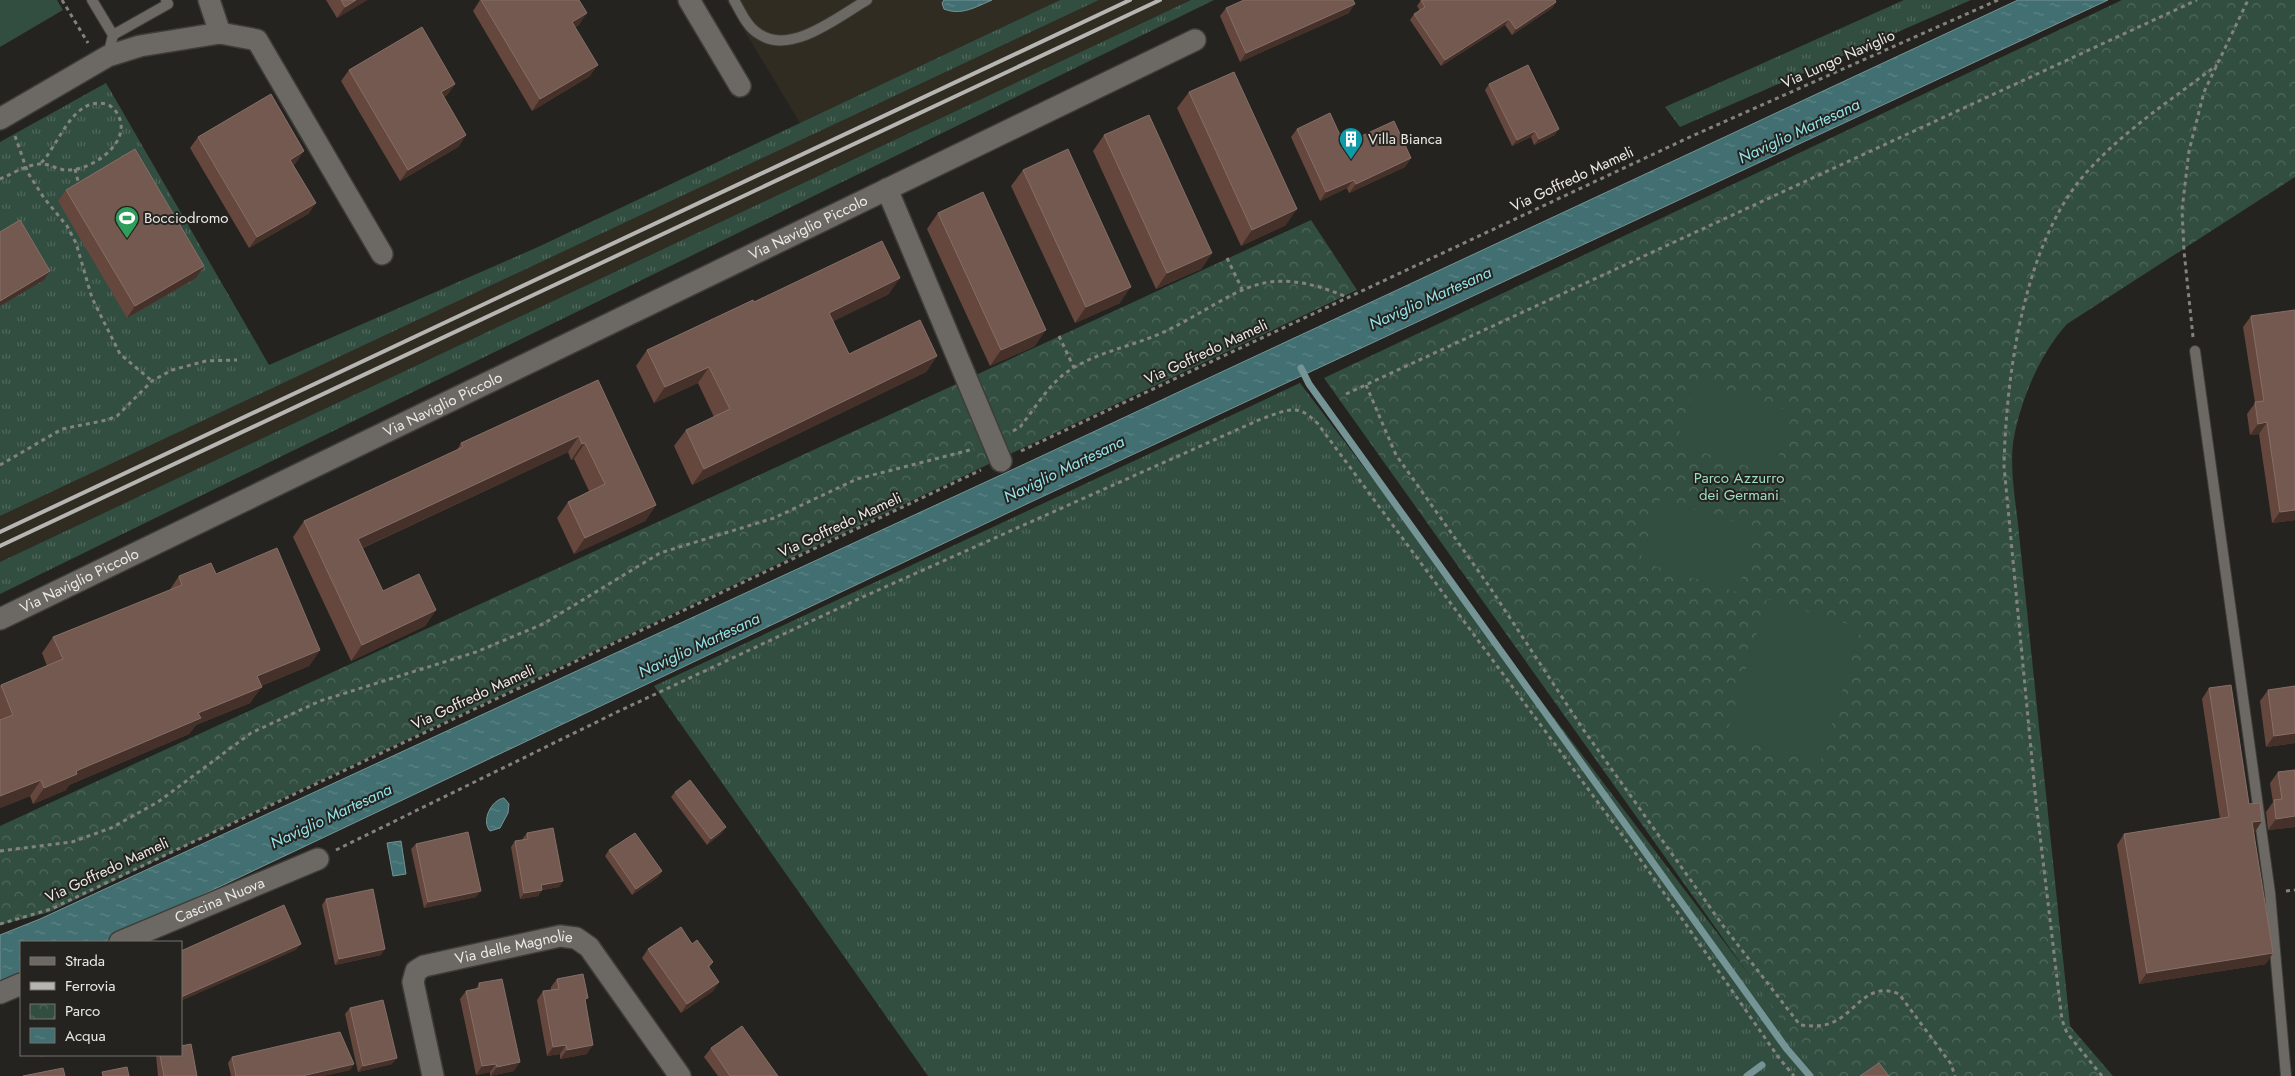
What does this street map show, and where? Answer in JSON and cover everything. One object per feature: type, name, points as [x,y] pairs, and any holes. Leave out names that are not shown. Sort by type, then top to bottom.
[{"type":"street","points":[[209,0],[220,33]]},
{"type":"street","points":[[689,0],[740,86]]},
{"type":"street","points":[[6,126],[103,58],[140,46],[220,33],[257,40],[382,254]]},
{"type":"street","name":"Via Naviglio Piccolo","points":[[0,619],[1195,40]]},
{"type":"street","name":"Via Naviglio Piccolo","points":[[887,189],[997,452]]},
{"type":"street","name":"Cascina Nuova","points":[[122,941],[318,859]]},
{"type":"street","name":"Via delle Magnolie","points":[[433,1076],[414,982],[416,971],[424,966],[560,936],[576,938],[589,947],[680,1076]]},
{"type":"street","points":[[0,993],[20,984]]},
{"type":"lane","points":[[92,0],[113,35]]},
{"type":"lane","points":[[103,58],[113,35],[168,4],[166,0]]},
{"type":"lane","points":[[734,0],[752,28],[759,34],[778,41],[802,37],[867,0]]},
{"type":"lane","points":[[2195,351],[2270,893],[2286,1076]]},
{"type":"path","points":[[62,0],[103,58]]},
{"type":"path","name":"Via Lungo Naviglio","points":[[1686,138],[1998,0]]},
{"type":"path","points":[[1346,394],[2197,0]]},
{"type":"path","points":[[2195,351],[2184,250],[2182,210],[2189,151],[2204,92],[2248,0]]},
{"type":"path","points":[[2102,1076],[2067,1033],[2062,1020],[2036,802],[2004,466],[2004,441],[2014,359],[2028,288],[2046,237],[2063,204],[2081,179],[2125,136],[2217,65]]},
{"type":"path","points":[[0,180],[40,164],[48,156],[73,116],[88,105],[96,103],[110,106],[119,116],[121,124],[116,143],[108,154],[74,169],[65,170],[40,164]]},
{"type":"path","points":[[6,126],[19,143],[26,168],[44,198],[67,226],[76,243],[92,298],[120,354],[152,381]]},
{"type":"path","name":"Via Goffredo Mameli","points":[[0,924],[51,909],[997,452],[1347,297],[1686,138]]},
{"type":"path","points":[[74,169],[80,188]]},
{"type":"path","points":[[1226,258],[1242,290]]},
{"type":"path","points":[[0,851],[72,842],[111,828],[158,802],[251,733],[320,701],[476,652],[524,634],[660,553],[774,518],[857,479],[896,468],[949,457],[997,452],[1066,373],[1102,355],[1168,330],[1242,290],[1261,283],[1289,280],[1320,286],[1347,297]]},
{"type":"path","points":[[1059,336],[1074,368]]},
{"type":"path","points":[[0,465],[14,454],[62,429],[117,416],[152,381],[172,370],[206,361],[237,360]]},
{"type":"path","points":[[1366,385],[1396,455],[1489,586],[1583,729],[1724,927],[1800,1025],[1815,1027],[1833,1022],[1856,1003],[1876,993],[1889,990],[1899,994],[1951,1064],[1954,1076]]},
{"type":"path","points":[[318,859],[617,712],[874,592],[1261,419],[1297,409],[1306,412],[1318,424],[1648,870],[1779,1058],[1794,1076]]},
{"type":"shaded area","points":[[726,0],[1060,0],[800,123]]},
{"type":"shaded area","points":[[1099,0],[1191,0],[0,562],[0,516]]},
{"type":"green space","points":[[0,0],[57,0],[63,10],[0,47]]},
{"type":"green space","points":[[1060,0],[1099,0],[0,516],[0,142],[106,83],[269,365],[538,247]]},
{"type":"green space","points":[[1191,0],[1214,0],[0,594],[0,562]]},
{"type":"green space","points":[[1904,0],[1971,0],[1680,127],[1665,107]]},
{"type":"green space","name":"Parco Azzurro dei Germani","points":[[2122,0],[2295,0],[2295,177],[2067,324],[2039,364],[2020,411],[2016,427],[2012,453],[2013,483],[2070,1026],[2113,1076],[1821,1076],[1324,378]]},
{"type":"green space","points":[[1311,220],[1357,290],[300,790],[50,912],[0,925],[0,826]]},
{"type":"green space","points":[[1696,381],[1793,412],[1773,474],[1676,444]]},
{"type":"green space","points":[[1300,383],[1826,1076],[928,1076],[654,686]]},
{"type":"green space","points":[[1660,499],[1757,529],[1737,592],[1640,561]]},
{"type":"green space","points":[[1767,599],[1861,628],[1820,764],[1726,736]]},
{"type":"water","points":[[944,0],[992,0],[968,10],[956,12],[944,9],[942,3]]},
{"type":"water","name":"Naviglio Martesana","points":[[2018,0],[2108,0],[1033,501],[105,941],[20,941],[20,977],[0,985],[0,935],[40,919],[1016,468]]},
{"type":"water","points":[[504,798],[509,804],[508,813],[500,828],[490,831],[487,827],[489,811],[495,803]]},
{"type":"water","points":[[401,841],[406,874],[393,876],[387,843]]},
{"type":"building","points":[[341,0],[356,0],[345,7]]},
{"type":"building","points":[[481,0],[579,0],[587,13],[572,22],[598,65],[540,99]]},
{"type":"building","points":[[1244,0],[1353,0],[1355,4],[1246,53],[1226,8]]},
{"type":"building","points":[[1421,0],[1555,0],[1556,2],[1516,29],[1509,19],[1445,60],[1414,14],[1425,7]]},
{"type":"building","points":[[422,27],[455,84],[441,92],[466,135],[408,170],[349,70]]},
{"type":"building","points":[[1528,65],[1559,129],[1539,139],[1535,131],[1517,140],[1489,84]]},
{"type":"building","points":[[1234,72],[1297,209],[1252,230],[1189,92]]},
{"type":"building","points":[[271,94],[304,151],[290,160],[316,203],[257,237],[198,137]]},
{"type":"building","name":"Villa Bianca","points":[[1330,113],[1344,144],[1394,121],[1411,158],[1356,184],[1354,180],[1326,192],[1297,129]]},
{"type":"building","points":[[1149,115],[1212,253],[1167,273],[1104,135]]},
{"type":"building","name":"Bocciodromo","points":[[135,149],[204,266],[135,306],[66,190]]},
{"type":"building","points":[[1068,149],[1131,287],[1086,307],[1023,170]]},
{"type":"building","points":[[983,192],[1046,330],[1001,350],[938,213]]},
{"type":"building","points":[[20,220],[50,271],[0,301],[0,232]]},
{"type":"building","points":[[882,241],[900,278],[829,313],[849,354],[920,320],[937,356],[704,469],[686,430],[730,409],[709,367],[665,387],[647,350]]},
{"type":"building","points":[[2295,310],[2295,510],[2280,512],[2267,422],[2258,424],[2255,402],[2264,401],[2251,316]]},
{"type":"building","points":[[598,380],[656,505],[585,538],[568,502],[605,484],[585,443],[582,444],[579,436],[358,539],[383,591],[419,574],[436,610],[362,645],[304,521],[463,447],[461,443]]},
{"type":"building","points":[[277,548],[320,650],[257,676],[262,687],[198,713],[201,718],[76,771],[77,774],[44,788],[41,780],[0,796],[0,720],[13,715],[1,685],[63,659],[53,637],[182,585],[179,576],[211,563],[216,574]]},
{"type":"building","points":[[2231,685],[2249,804],[2260,803],[2262,821],[2252,822],[2273,953],[2147,973],[2124,834],[2229,817],[2209,688]]},
{"type":"building","points":[[2295,686],[2295,733],[2274,736],[2268,690]]},
{"type":"building","points":[[2295,770],[2295,816],[2276,819],[2274,800],[2282,799],[2278,772]]},
{"type":"building","points":[[690,780],[726,827],[711,839],[675,792]]},
{"type":"building","points":[[553,828],[563,881],[541,885],[542,890],[524,893],[515,841],[528,839],[527,833]]},
{"type":"building","points":[[468,832],[481,891],[428,902],[416,844]]},
{"type":"building","points":[[635,833],[662,871],[636,889],[609,850]]},
{"type":"building","points":[[373,889],[385,949],[339,959],[326,899]]},
{"type":"building","points":[[284,905],[301,944],[182,997],[182,951]]},
{"type":"building","points":[[681,927],[692,944],[697,940],[713,962],[708,966],[719,982],[687,1004],[648,949]]},
{"type":"building","points":[[583,974],[588,998],[585,999],[593,1045],[567,1050],[566,1045],[553,1047],[543,991],[559,989],[557,979]]},
{"type":"building","points":[[502,979],[520,1062],[497,1067],[496,1064],[482,1066],[466,991],[480,988],[479,983]]},
{"type":"building","points":[[383,1000],[397,1058],[363,1066],[350,1008]]},
{"type":"building","points":[[742,1026],[778,1076],[730,1076],[711,1048]]},
{"type":"building","points":[[340,1032],[354,1064],[302,1076],[236,1076],[232,1057]]},
{"type":"building","points":[[191,1044],[197,1076],[164,1076],[160,1056],[182,1056],[182,1046]]},
{"type":"building","points":[[1879,1063],[1889,1076],[1860,1076]]},
{"type":"building","points":[[127,1067],[129,1076],[103,1076],[102,1072]]},
{"type":"building","points":[[63,1068],[65,1076],[23,1076]]},
{"type":"waterway","points":[[1301,368],[1309,384],[1786,1048],[1810,1076]]},
{"type":"waterway","points":[[1747,1076],[1762,1065]]},
{"type":"railway","points":[[0,532],[1130,0]]},
{"type":"railway","points":[[0,546],[1160,0]]},
{"type":"place","name":"Villa Bianca","points":[[1351,160]]},
{"type":"place","name":"Bocciodromo","points":[[127,239]]}]
